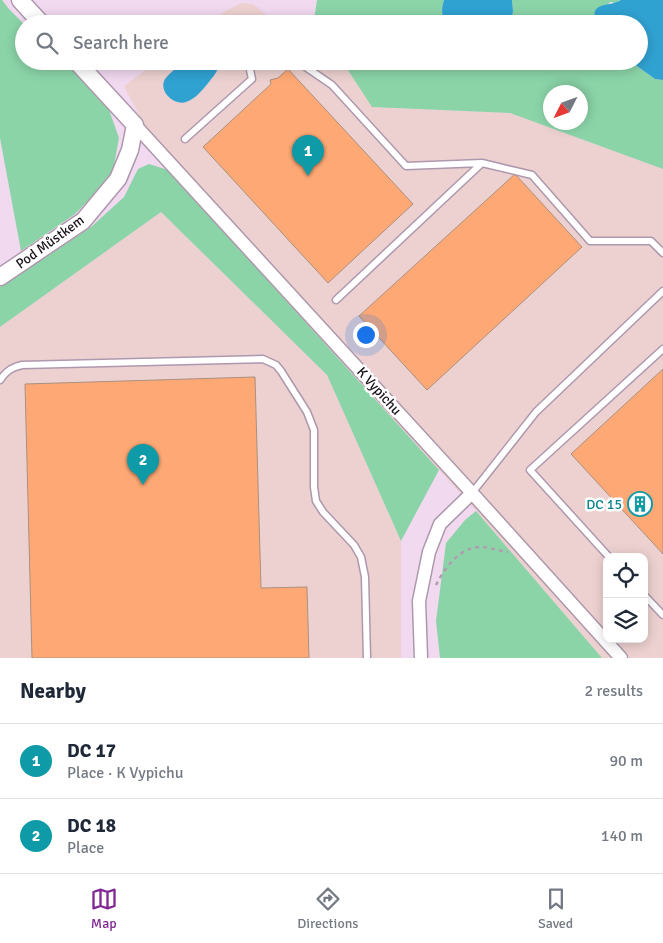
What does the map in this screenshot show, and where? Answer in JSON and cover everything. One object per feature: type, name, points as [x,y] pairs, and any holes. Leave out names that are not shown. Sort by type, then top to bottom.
[{"type":"street","points":[[20,0],[34,15]]},
{"type":"street","points":[[84,70],[135,125]]},
{"type":"street","name":"Pod Můstkem","points":[[0,277],[83,221],[118,179],[130,150],[135,125]]},
{"type":"street","name":"K Vypichu","points":[[135,125],[472,493],[620,658]]},
{"type":"street","points":[[421,658],[419,602],[429,552],[440,524],[472,493]]},
{"type":"lane","points":[[185,139],[252,79],[250,70]]},
{"type":"lane","points":[[310,70],[332,86],[406,166],[482,163],[532,175],[590,241],[651,241],[663,253]]},
{"type":"lane","points":[[336,300],[482,163]]},
{"type":"lane","points":[[472,493],[536,412],[663,291]]},
{"type":"lane","points":[[605,553],[530,470],[663,349]]},
{"type":"lane","points":[[0,380],[10,369],[22,365],[264,359],[276,365],[312,422],[314,430],[314,487],[316,501],[354,545],[361,556],[365,577],[368,658]]},
{"type":"lane","points":[[647,598],[663,615]]},
{"type":"path","points":[[435,587],[449,565],[461,554],[472,548],[480,547],[514,554]]},
{"type":"shaded area","points":[[241,3],[253,4],[266,15],[220,15]]},
{"type":"shaded area","points":[[146,70],[348,70],[373,107],[510,113],[543,125],[543,130],[556,130],[663,169],[663,658],[602,658],[476,511],[168,170],[124,86]]},
{"type":"shaded area","points":[[161,212],[327,375],[401,541],[401,658],[0,658],[0,327]]},
{"type":"green space","points":[[0,0],[2,0],[15,15],[15,70],[72,70],[107,104],[119,138],[112,176],[75,214],[21,251],[0,138]]},
{"type":"green space","points":[[317,0],[444,0],[442,15],[315,15]]},
{"type":"green space","points":[[512,0],[621,0],[615,3],[610,2],[600,15],[512,15]]},
{"type":"green space","points":[[348,70],[642,70],[655,79],[663,80],[663,169],[556,130],[588,130],[588,85],[543,85],[543,125],[510,113],[372,107]]},
{"type":"green space","points":[[149,164],[168,170],[439,470],[401,541],[327,375],[161,212],[0,327],[0,287],[91,227],[124,197],[138,169]]},
{"type":"green space","points":[[476,511],[602,658],[440,658],[436,621],[446,543],[465,520]]},
{"type":"water","points":[[444,0],[512,0],[513,11],[512,15],[442,15]]},
{"type":"water","points":[[621,0],[663,0],[663,80],[655,79],[642,70],[648,70],[648,15],[595,15],[597,8]]},
{"type":"water","points":[[175,70],[217,70],[199,94],[190,101],[181,103],[172,100],[165,93],[163,84]]},
{"type":"building","points":[[289,70],[413,204],[328,283],[203,147],[271,84],[270,80],[278,78]]},
{"type":"building","points":[[515,174],[582,247],[427,390],[359,316]]},
{"type":"building","name":"DC 15","points":[[663,369],[663,554],[571,454]]},
{"type":"building","points":[[255,377],[261,588],[307,587],[309,658],[32,658],[25,384]]},
{"type":"place","name":"DC 17","points":[[308,176]]},
{"type":"place","name":"DC 18","points":[[143,485]]},
{"type":"place","name":"DC 15","points":[[640,504]]}]
